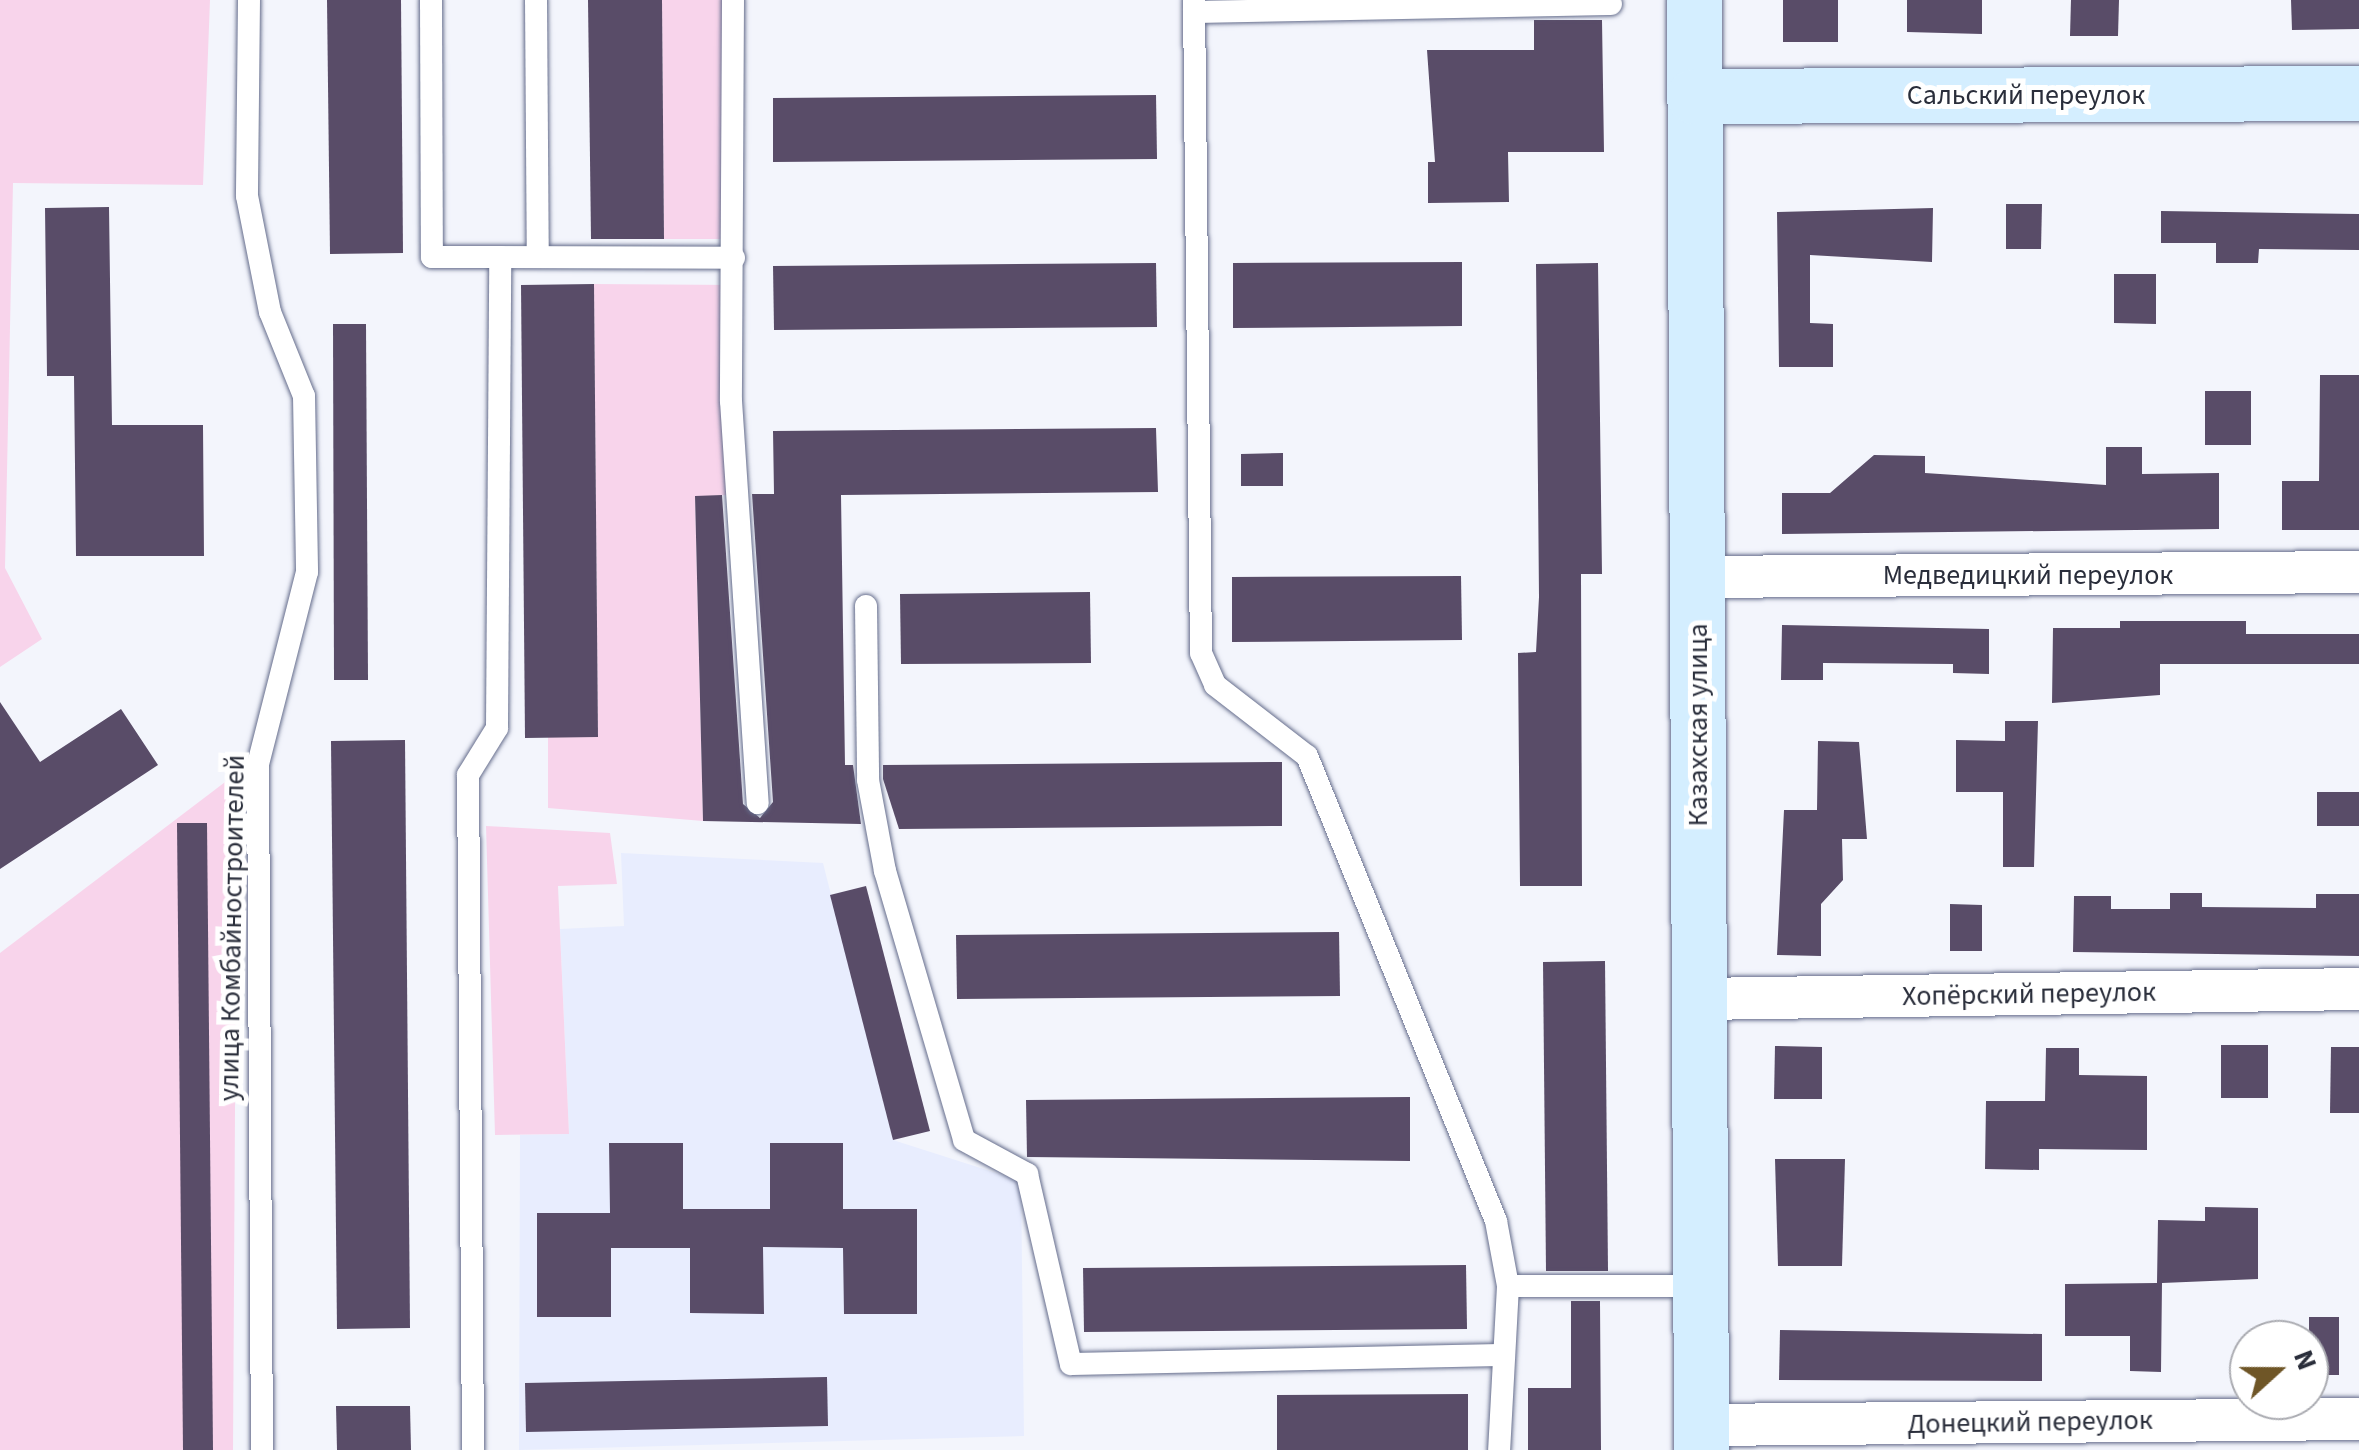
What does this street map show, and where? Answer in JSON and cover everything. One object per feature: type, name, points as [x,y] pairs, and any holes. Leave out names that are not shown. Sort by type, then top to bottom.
[{"type":"main road","name":"Казахская улица","points":[[1694,0],[1701,1438]]},
{"type":"main road","name":"Сальский переулок","points":[[1694,96],[2359,93]]},
{"type":"street","name":"Медведицкий переулок","points":[[1697,578],[2359,572]]},
{"type":"street","name":"Хопёрский переулок","points":[[1699,999],[2359,990]]},
{"type":"street","name":"Донецкий переулок","points":[[1701,1438],[2359,1419]]},
{"type":"lane","name":"улица Комбайностроителей","points":[[248,0],[248,196],[270,312],[304,396],[308,572],[258,764],[262,1450]]},
{"type":"lane","points":[[432,0],[432,257],[734,258]]},
{"type":"lane","points":[[536,0],[538,257]]},
{"type":"lane","points":[[732,0],[734,258],[730,401],[758,803]]},
{"type":"lane","points":[[1499,1450],[1500,1355],[1508,1286],[1496,1221],[1307,756],[1215,685],[1201,653],[1194,6],[1611,4]]},
{"type":"lane","points":[[473,1450],[468,774],[497,728],[500,257]]},
{"type":"lane","points":[[866,606],[868,780],[885,871],[964,1140],[1027,1174],[1072,1364],[1500,1355]]},
{"type":"lane","points":[[1508,1286],[1700,1286]]},
{"type":"shaded area","points":[[0,0],[210,0],[203,185],[13,183],[5,568],[42,639],[0,667]]},
{"type":"shaded area","points":[[662,0],[733,0],[733,239],[664,239]]},
{"type":"shaded area","points":[[594,284],[734,285],[727,495],[695,497],[703,821],[548,808],[548,737],[598,737]]},
{"type":"shaded area","points":[[237,773],[233,1450],[0,1450],[0,953]]},
{"type":"shaded area","points":[[486,826],[610,833],[617,884],[558,886],[569,1134],[495,1135]]},
{"type":"shaded area","points":[[621,853],[823,863],[893,1140],[1021,1181],[1024,1436],[519,1450],[520,1135],[569,1134],[560,929],[624,926]]},
{"type":"building","points":[[327,0],[401,0],[403,253],[330,254]]},
{"type":"building","points":[[588,0],[662,0],[664,239],[591,239]]},
{"type":"building","points":[[1783,0],[1838,0],[1838,42],[1783,42]]},
{"type":"building","points":[[1907,0],[1982,0],[1982,34],[1907,32]]},
{"type":"building","points":[[2071,0],[2119,0],[2118,36],[2070,36]]},
{"type":"building","points":[[2291,0],[2359,0],[2359,29],[2292,30]]},
{"type":"building","points":[[1534,20],[1602,20],[1604,152],[1508,152],[1509,202],[1428,203],[1428,162],[1435,162],[1427,50],[1534,50]]},
{"type":"building","points":[[1156,95],[1157,159],[773,162],[773,98]]},
{"type":"building","points":[[2006,204],[2042,204],[2041,249],[2006,249]]},
{"type":"building","points":[[109,207],[112,425],[203,425],[204,556],[76,556],[74,376],[47,376],[45,208]]},
{"type":"building","points":[[1933,208],[1932,262],[1810,255],[1810,323],[1833,324],[1833,367],[1779,367],[1777,212]]},
{"type":"building","points":[[2161,211],[2359,214],[2359,250],[2259,249],[2258,263],[2216,263],[2216,243],[2161,243]]},
{"type":"building","points":[[1462,262],[1462,326],[1233,328],[1233,263]]},
{"type":"building","points":[[1156,263],[1157,327],[774,330],[773,266]]},
{"type":"building","points":[[1598,263],[1602,574],[1581,574],[1582,886],[1520,886],[1518,653],[1536,652],[1539,597],[1536,264]]},
{"type":"building","points":[[2114,274],[2156,274],[2156,324],[2114,323]]},
{"type":"building","points":[[594,284],[598,737],[525,738],[521,285]]},
{"type":"building","points":[[333,324],[366,324],[368,680],[334,680]]},
{"type":"building","points":[[2320,375],[2359,375],[2359,530],[2282,530],[2282,481],[2319,481]]},
{"type":"building","points":[[2205,391],[2251,391],[2251,445],[2205,445]]},
{"type":"building","points":[[1156,428],[1158,492],[841,495],[845,765],[853,765],[861,824],[703,821],[695,496],[722,495],[743,804],[760,818],[773,802],[752,494],[774,494],[773,431]]},
{"type":"building","points":[[2106,447],[2142,447],[2142,474],[2219,473],[2219,529],[1782,534],[1782,493],[1830,493],[1874,455],[1925,456],[1925,473],[2106,485]]},
{"type":"building","points":[[1283,453],[1283,486],[1241,486],[1241,454]]},
{"type":"building","points":[[1461,576],[1462,640],[1232,642],[1232,577]]},
{"type":"building","points":[[1090,592],[1091,663],[901,664],[900,594]]},
{"type":"building","points":[[2120,621],[2246,621],[2246,634],[2359,634],[2359,664],[2160,664],[2160,695],[2052,703],[2053,628],[2120,628]]},
{"type":"building","points":[[1782,625],[1989,629],[1989,674],[1953,673],[1953,664],[1823,663],[1823,680],[1781,680]]},
{"type":"building","points":[[0,702],[40,762],[121,709],[158,765],[0,869]]},
{"type":"building","points":[[2005,721],[2038,721],[2034,867],[2003,867],[2003,792],[1956,792],[1956,740],[2005,741]]},
{"type":"building","points":[[405,740],[410,1328],[337,1329],[331,741]]},
{"type":"building","points":[[1818,741],[1859,742],[1867,839],[1842,839],[1843,880],[1821,904],[1821,956],[1777,955],[1784,810],[1817,810]]},
{"type":"building","points":[[1282,762],[1282,826],[899,829],[883,779],[883,765]]},
{"type":"building","points":[[2317,792],[2359,792],[2359,826],[2317,826]]},
{"type":"building","points":[[177,823],[207,823],[213,1450],[183,1450]]},
{"type":"building","points":[[866,886],[930,1131],[893,1140],[830,895]]},
{"type":"building","points":[[2170,893],[2202,893],[2202,907],[2316,908],[2316,894],[2359,894],[2359,956],[2073,952],[2074,896],[2111,896],[2111,909],[2170,909]]},
{"type":"building","points":[[1950,904],[1982,905],[1982,951],[1950,951]]},
{"type":"building","points":[[1339,932],[1340,996],[957,999],[956,935]]},
{"type":"building","points":[[1605,961],[1608,1271],[1546,1271],[1543,962]]},
{"type":"building","points":[[2221,1045],[2268,1045],[2268,1098],[2221,1098]]},
{"type":"building","points":[[1775,1046],[1822,1047],[1822,1099],[1774,1099]]},
{"type":"building","points":[[2331,1047],[2359,1047],[2359,1113],[2330,1113]]},
{"type":"building","points":[[2046,1048],[2079,1048],[2079,1075],[2147,1076],[2147,1150],[2039,1149],[2039,1170],[1985,1169],[1986,1101],[2045,1101]]},
{"type":"building","points":[[1410,1097],[1410,1161],[1027,1157],[1026,1100]]},
{"type":"building","points":[[609,1143],[683,1143],[683,1209],[770,1209],[770,1143],[843,1143],[843,1209],[917,1209],[917,1314],[844,1314],[843,1248],[763,1247],[764,1314],[690,1313],[690,1248],[611,1248],[611,1317],[537,1317],[537,1213],[610,1213]]},
{"type":"building","points":[[1775,1159],[1845,1159],[1842,1266],[1778,1266]]},
{"type":"building","points":[[2205,1207],[2258,1208],[2258,1279],[2162,1283],[2161,1372],[2130,1371],[2130,1336],[2065,1336],[2065,1284],[2157,1283],[2158,1220],[2205,1221]]},
{"type":"building","points":[[1466,1265],[1467,1329],[1084,1332],[1083,1268]]},
{"type":"building","points":[[1571,1301],[1600,1301],[1601,1450],[1528,1450],[1528,1388],[1571,1388]]},
{"type":"building","points":[[2339,1317],[2339,1375],[2329,1375],[2329,1320],[2309,1320]]},
{"type":"building","points":[[1780,1330],[2042,1334],[2042,1381],[1779,1380]]},
{"type":"building","points":[[827,1377],[828,1426],[526,1432],[525,1383]]},
{"type":"building","points":[[1468,1394],[1468,1450],[1277,1450],[1277,1395]]},
{"type":"building","points":[[336,1406],[410,1406],[411,1450],[337,1450]]}]
